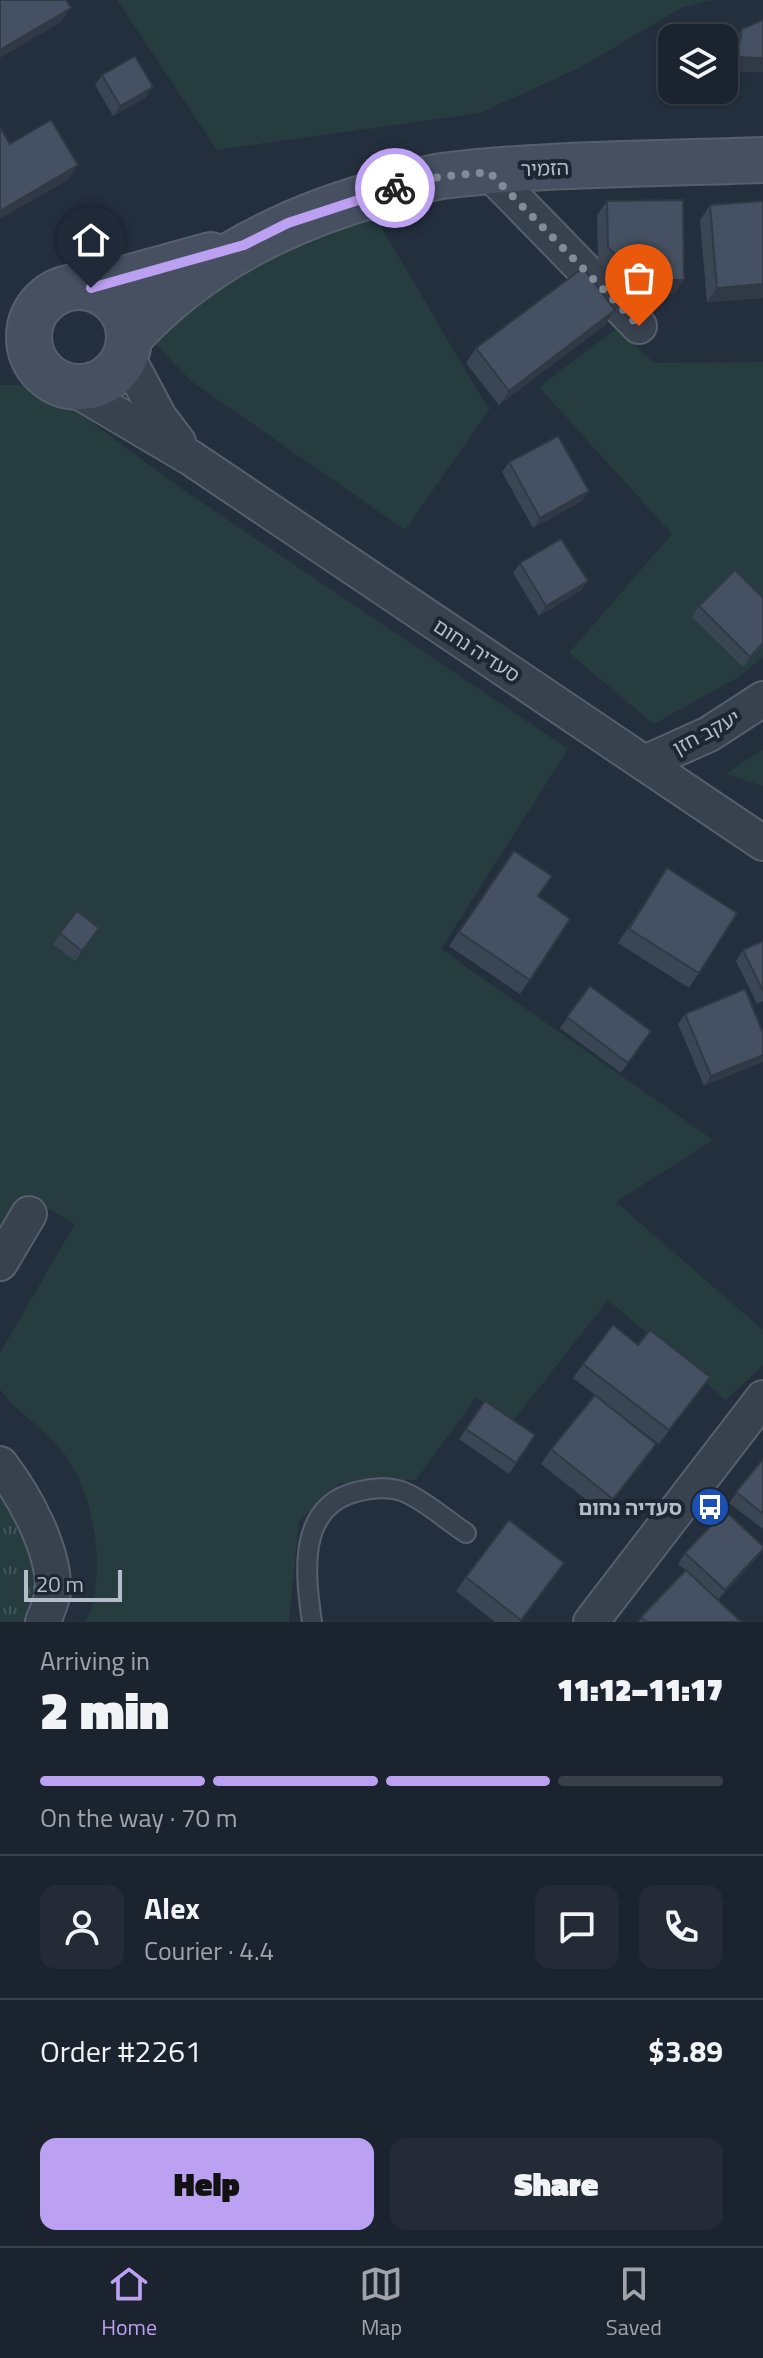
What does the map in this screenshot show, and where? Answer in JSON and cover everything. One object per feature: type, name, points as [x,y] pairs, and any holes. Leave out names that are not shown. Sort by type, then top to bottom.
[{"type":"street","name":"הזמיר","points":[[128,346],[158,308],[244,245],[288,223],[367,196],[439,177],[489,172],[763,160]]},
{"type":"street","points":[[489,172],[639,326]]},
{"type":"street","name":"הזמיר","points":[[91,288],[244,245]]},
{"type":"street","points":[[91,288],[118,306],[128,346],[118,370],[105,381],[88,387],[38,376],[28,342],[35,311],[45,299],[59,290],[91,288]]},
{"type":"street","points":[[0,309],[45,299]]},
{"type":"street","name":"סעדיה נחום","points":[[128,346],[159,417],[191,458]]},
{"type":"street","name":"סעדיה נחום","points":[[38,376],[191,458],[647,762],[763,843]]},
{"type":"street","name":"יעקב חזן","points":[[647,762],[709,734],[763,699]]},
{"type":"street","points":[[0,1263],[29,1214]]},
{"type":"street","points":[[594,1621],[763,1398]]},
{"type":"street","points":[[0,1464],[18,1487],[35,1521],[49,1564],[53,1592],[43,1622]]},
{"type":"lane","points":[[312,1622],[307,1545],[321,1510],[345,1495],[372,1488],[404,1492],[466,1533]]},
{"type":"green space","points":[[117,0],[713,0],[683,7],[579,68],[480,113],[217,150]]},
{"type":"green space","points":[[374,215],[489,410],[405,530],[191,381],[151,339],[249,252]]},
{"type":"green space","points":[[617,328],[654,363],[763,362],[763,657],[740,676],[654,724],[569,653],[672,534],[539,387]]},
{"type":"green space","points":[[0,385],[41,385],[185,491],[568,749],[441,949],[713,1140],[616,1202],[763,1330],[763,1365],[726,1400],[608,1300],[513,1421],[476,1397],[416,1480],[340,1483],[299,1521],[289,1622],[86,1622],[93,1603],[97,1558],[95,1534],[83,1488],[62,1451],[0,1390],[0,1353],[75,1224],[24,1195],[0,1235]]},
{"type":"green space","points":[[763,749],[763,786],[726,774]]},
{"type":"green space","points":[[0,1486],[36,1567],[40,1591],[29,1622],[0,1622]]},
{"type":"building","points":[[0,0],[66,0],[71,8],[0,50]]},
{"type":"building","points":[[763,20],[763,58],[738,57],[742,29]]},
{"type":"building","points":[[135,56],[153,87],[120,106],[102,75]]},
{"type":"building","points":[[51,120],[78,165],[0,211],[0,128],[10,144]]},
{"type":"building","points":[[683,200],[684,280],[640,280],[608,247],[607,201]]},
{"type":"building","points":[[763,201],[763,284],[717,288],[710,205]]},
{"type":"building","points":[[583,268],[615,310],[509,391],[476,348]]},
{"type":"building","points":[[558,436],[589,491],[540,518],[509,462]]},
{"type":"building","points":[[561,539],[588,581],[546,606],[520,563]]},
{"type":"building","points":[[735,570],[763,598],[763,643],[750,657],[699,606]]},
{"type":"building","points":[[514,851],[552,876],[538,896],[570,919],[530,980],[459,932]]},
{"type":"building","points":[[667,868],[737,913],[699,973],[629,929]]},
{"type":"building","points":[[77,911],[99,928],[82,951],[60,933]]},
{"type":"building","points":[[763,941],[763,991],[743,950]]},
{"type":"building","points":[[590,986],[651,1031],[628,1063],[567,1017]]},
{"type":"building","points":[[745,989],[763,1033],[763,1055],[711,1076],[685,1014]]},
{"type":"building","points":[[613,1325],[638,1345],[650,1330],[710,1377],[669,1430],[583,1364]]},
{"type":"building","points":[[595,1395],[656,1444],[613,1499],[551,1449]]},
{"type":"building","points":[[485,1401],[535,1435],[516,1463],[466,1429]]},
{"type":"building","points":[[763,1459],[763,1514],[736,1492]]},
{"type":"building","points":[[725,1511],[763,1549],[725,1590],[685,1553]]},
{"type":"building","points":[[509,1520],[564,1563],[521,1620],[466,1577]]},
{"type":"building","points":[[686,1570],[741,1622],[647,1622],[641,1617]]},
{"type":"way so far","points":[[395,188],[439,177],[489,172],[639,326]]},
{"type":"place","name":"סעדיה נחום","points":[[710,1507]]},
{"type":"route","points":[[91,288],[244,245],[288,223],[395,188]]}]
